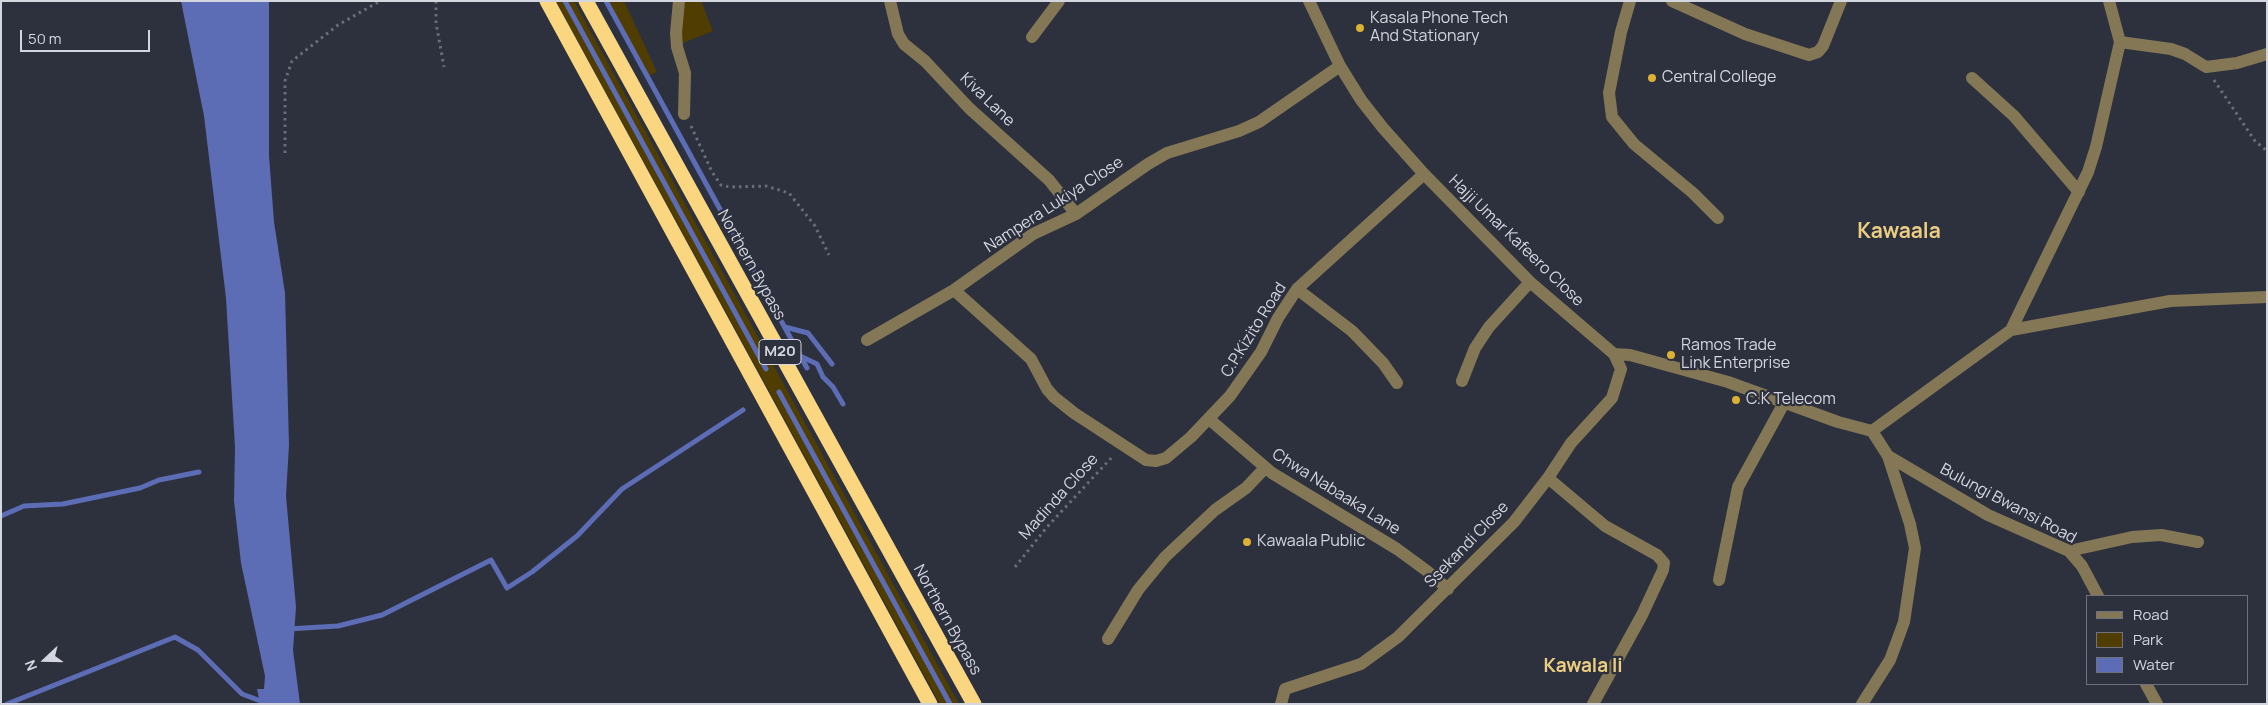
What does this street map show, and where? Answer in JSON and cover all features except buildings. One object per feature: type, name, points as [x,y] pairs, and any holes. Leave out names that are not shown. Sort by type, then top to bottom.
[{"type":"highway","points":[[547,1],[930,704]]},
{"type":"highway","name":"Northern Bypass","points":[[586,1],[974,704]]},
{"type":"street","points":[[679,1],[676,34],[677,47],[685,73],[684,114]]},
{"type":"street","name":"Kiva Lane","points":[[890,1],[896,26],[904,44],[925,61],[969,108],[1049,180],[1076,214]]},
{"type":"street","points":[[1032,37],[1059,1]]},
{"type":"street","name":"Hajji Umar Kafeero Close","points":[[1309,1],[1340,66],[1361,100],[1424,174],[1530,282],[1614,354]]},
{"type":"street","points":[[1630,1],[1621,32],[1609,93],[1612,117],[1634,144],[1693,193],[1718,218]]},
{"type":"street","points":[[1672,1],[1745,34],[1809,55],[1818,52],[1823,46],[1841,1]]},
{"type":"street","points":[[2011,330],[2079,192],[2096,147],[2120,42],[2109,1]]},
{"type":"street","points":[[2120,42],[2171,49],[2185,54],[2206,67],[2237,63],[2267,54]]},
{"type":"street","name":"Nampera Lukiya Close","points":[[868,340],[954,290],[1034,234],[1076,214],[1148,164],[1167,153],[1239,131],[1272,115],[1340,66]]},
{"type":"street","points":[[1972,78],[2014,116],[2079,192]]},
{"type":"street","name":"C.P.Kizito Road","points":[[954,290],[985,315],[1032,359],[1047,389],[1054,397],[1074,413],[1146,460],[1156,462],[1166,458],[1209,419],[1245,377],[1297,289],[1424,174]]},
{"type":"street","points":[[1462,381],[1475,348],[1489,327],[1530,282]]},
{"type":"street","points":[[1297,289],[1352,331],[1383,363],[1397,383]]},
{"type":"street","points":[[1872,432],[2011,330],[2170,301],[2267,297]]},
{"type":"street","points":[[1614,354],[1630,355],[1728,382],[1872,432],[1888,456],[1910,524],[1915,548],[1904,622],[1890,660],[1862,704]]},
{"type":"street","name":"Ssekandi Close","points":[[1281,704],[1285,689],[1361,664],[1398,637],[1514,522],[1548,478],[1571,442],[1612,398],[1621,370],[1614,354]]},
{"type":"street","points":[[1719,580],[1738,487],[1784,403]]},
{"type":"street","name":"Chwa Nabaaka Lane","points":[[1209,419],[1265,468],[1397,549],[1427,570],[1448,589]]},
{"type":"street","name":"Bulungi Bwansi Road","points":[[1888,456],[1988,514],[2069,550],[2082,566],[2097,595]]},
{"type":"street","points":[[1108,639],[1134,596],[1165,557],[1216,510],[1246,488],[1265,468]]},
{"type":"street","points":[[1548,478],[1605,526],[1650,550],[1664,563],[1663,570],[1642,614],[1593,704]]},
{"type":"street","points":[[2069,550],[2151,536],[2198,542]]},
{"type":"street","points":[[2147,685],[2157,704]]},
{"type":"path","points":[[285,153],[285,81],[292,61],[338,25],[380,1]]},
{"type":"path","points":[[436,1],[436,23],[444,67]]},
{"type":"path","points":[[2206,67],[2245,127],[2267,151]]},
{"type":"path","points":[[684,114],[712,172],[721,185],[730,187],[766,186],[789,193],[815,226],[829,255]]},
{"type":"path","name":"Madinda Close","points":[[1015,567],[1058,515],[1123,445]]},
{"type":"green space","points":[[556,1],[574,1],[959,704],[940,704]]},
{"type":"green space","points":[[608,1],[624,1],[657,72],[648,76]]},
{"type":"green space","points":[[684,1],[701,1],[713,31],[683,43],[679,27]]},
{"type":"water","points":[[181,1],[269,1],[269,156],[274,222],[285,293],[289,445],[286,496],[296,607],[293,650],[300,704],[260,704],[257,689],[264,689],[265,676],[241,563],[234,501],[235,447],[226,298],[204,116]]},
{"type":"waterway","points":[[565,1],[766,369]]},
{"type":"waterway","points":[[606,1],[807,368]]},
{"type":"waterway","points":[[785,327],[808,333],[832,364]]},
{"type":"waterway","points":[[800,356],[817,364],[823,377],[833,387],[843,404]]},
{"type":"waterway","points":[[779,392],[950,704]]},
{"type":"waterway","points":[[288,629],[338,626],[382,615],[491,560],[507,588],[532,572],[577,536],[622,489],[743,410]]},
{"type":"waterway","points":[[1,516],[24,506],[63,504],[140,488],[159,480],[199,472]]},
{"type":"waterway","points":[[7,704],[175,637],[198,650],[242,694],[269,704]]},
{"type":"place","name":"Kasala Phone Tech And Stationary","points":[[1360,28]]},
{"type":"place","name":"Central College","points":[[1652,78]]},
{"type":"place","name":"Ramos Trade Link Enterprise","points":[[1671,355]]},
{"type":"place","name":"C.K Telecom","points":[[1736,400]]},
{"type":"place","name":"Kawaala Public","points":[[1247,542]]},
{"type":"district","name":"Kawaala","points":[[1899,232]]},
{"type":"district","name":"Kawala Ii","points":[[1583,667]]}]
